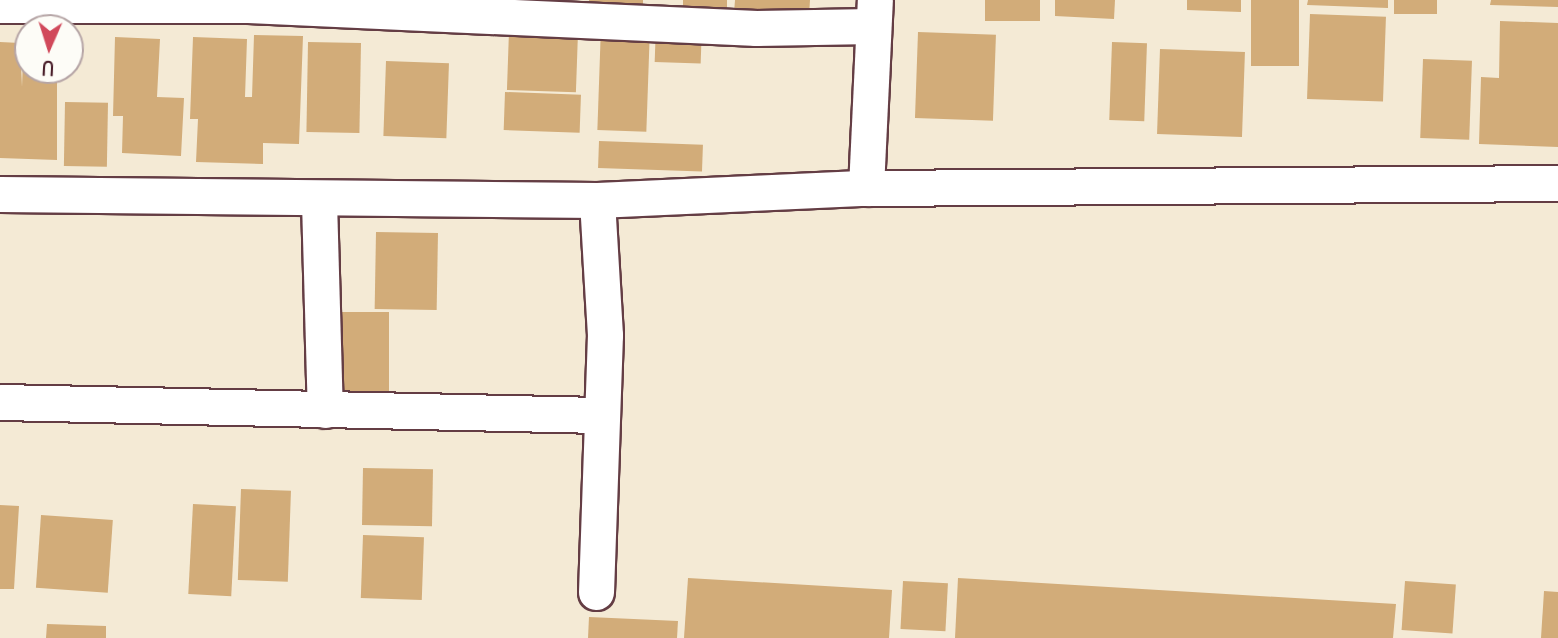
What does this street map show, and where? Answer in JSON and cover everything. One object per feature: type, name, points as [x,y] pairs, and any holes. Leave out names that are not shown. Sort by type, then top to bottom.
[{"type":"street","points":[[0,5],[248,5],[756,28],[874,13],[866,188]]},
{"type":"street","points":[[0,194],[319,201],[597,200],[866,188],[1558,183]]},
{"type":"street","points":[[596,592],[602,415],[597,200]]},
{"type":"street","points":[[319,201],[325,410]]},
{"type":"street","points":[[0,402],[602,415]]},
{"type":"building","points":[[589,0],[643,0],[643,8],[589,6]]},
{"type":"building","points":[[683,0],[727,0],[727,14],[683,14]]},
{"type":"building","points":[[735,0],[810,0],[809,15],[734,13]]},
{"type":"building","points":[[985,0],[1040,0],[1040,21],[985,21]]},
{"type":"building","points":[[1055,0],[1115,0],[1114,19],[1055,16]]},
{"type":"building","points":[[1187,0],[1241,0],[1241,12],[1187,10]]},
{"type":"building","points":[[1251,0],[1299,0],[1299,66],[1251,66]]},
{"type":"building","points":[[1308,0],[1388,0],[1388,8],[1307,5]]},
{"type":"building","points":[[1394,0],[1437,0],[1437,14],[1394,14]]},
{"type":"building","points":[[1491,0],[1558,0],[1558,7],[1490,5]]},
{"type":"building","points":[[1310,14],[1386,17],[1383,102],[1307,99]]},
{"type":"building","points":[[1500,21],[1558,23],[1558,147],[1479,144],[1481,77],[1499,78]]},
{"type":"building","points":[[656,24],[702,26],[701,64],[655,62]]},
{"type":"building","points":[[601,26],[650,28],[646,132],[597,130]]},
{"type":"building","points":[[509,31],[578,33],[576,92],[507,90]]},
{"type":"building","points":[[918,32],[996,35],[993,121],[915,118]]},
{"type":"building","points":[[254,35],[303,36],[299,144],[263,143],[263,164],[196,162],[198,119],[190,119],[193,37],[247,39],[245,97],[252,97]]},
{"type":"building","points":[[115,37],[160,39],[157,97],[184,98],[181,156],[122,153],[123,116],[113,116]]},
{"type":"building","points":[[0,42],[14,43],[14,84],[22,84],[22,87],[22,84],[57,84],[57,160],[0,158]]},
{"type":"building","points":[[308,42],[361,43],[359,133],[306,132]]},
{"type":"building","points":[[1112,42],[1147,43],[1144,121],[1109,120]]},
{"type":"building","points":[[1160,49],[1245,52],[1242,137],[1157,134]]},
{"type":"building","points":[[1423,59],[1472,61],[1469,140],[1420,138]]},
{"type":"building","points":[[386,61],[449,63],[446,138],[383,136]]},
{"type":"building","points":[[505,92],[581,95],[580,133],[504,130]]},
{"type":"building","points":[[65,102],[108,103],[107,167],[64,166]]},
{"type":"building","points":[[599,141],[703,145],[702,172],[598,168]]},
{"type":"building","points":[[376,232],[438,233],[437,310],[375,309]]},
{"type":"building","points":[[337,312],[389,312],[389,392],[337,392]]},
{"type":"building","points":[[363,468],[433,469],[432,526],[362,525]]},
{"type":"building","points":[[241,489],[291,491],[288,582],[238,580]]},
{"type":"building","points":[[193,504],[236,506],[231,596],[188,594]]},
{"type":"building","points":[[0,505],[19,506],[14,589],[0,589]]},
{"type":"building","points":[[41,515],[113,520],[108,593],[36,588]]},
{"type":"building","points":[[363,535],[424,537],[422,600],[361,598]]},
{"type":"building","points":[[688,578],[892,590],[889,638],[684,638]]},
{"type":"building","points":[[958,578],[1396,604],[1393,638],[955,638]]},
{"type":"building","points":[[903,581],[948,583],[945,631],[900,629]]},
{"type":"building","points":[[1405,581],[1456,585],[1452,633],[1402,630]]},
{"type":"building","points":[[1544,591],[1558,592],[1558,638],[1541,638]]},
{"type":"building","points":[[589,617],[678,621],[677,638],[588,638]]},
{"type":"building","points":[[47,624],[106,626],[106,638],[46,638]]}]
